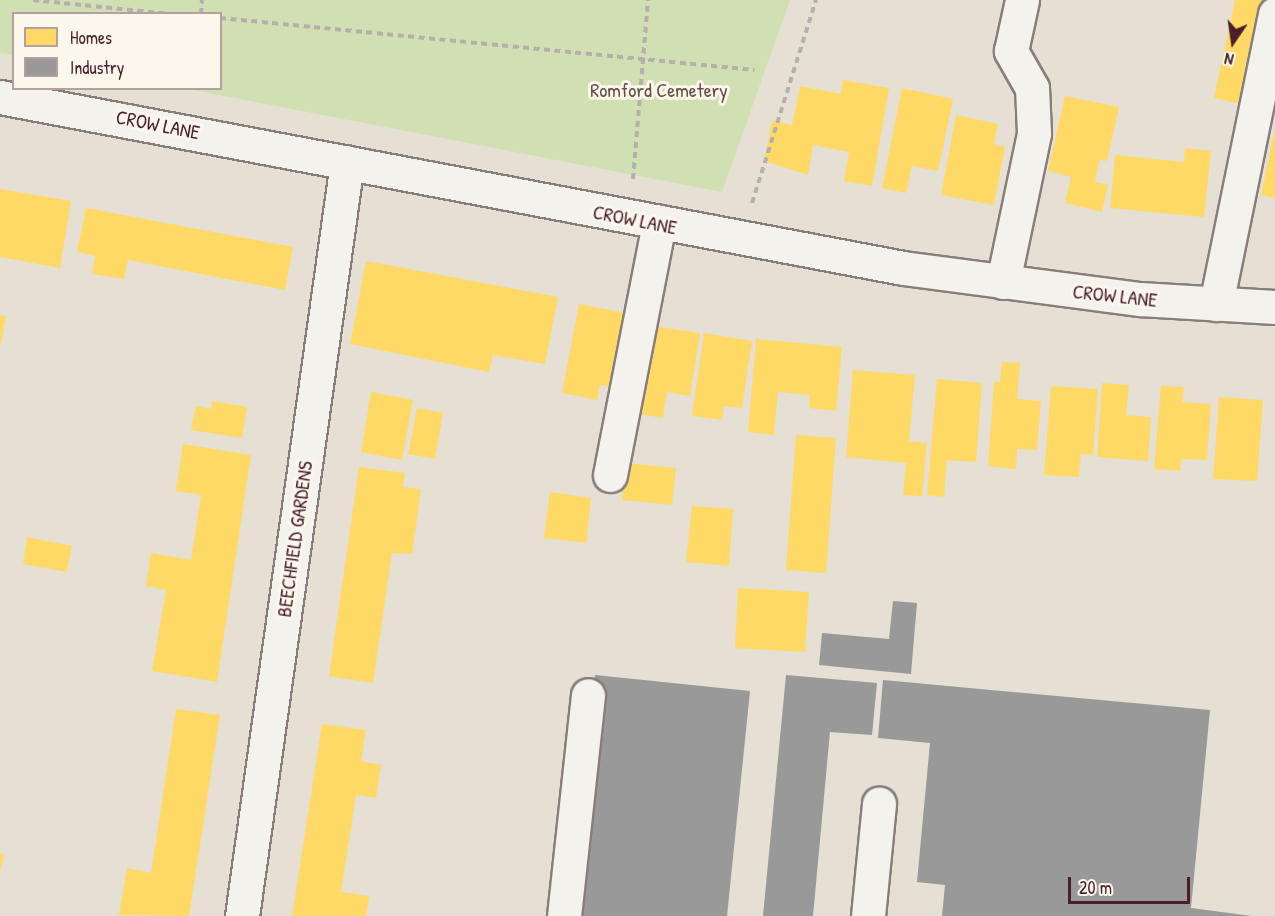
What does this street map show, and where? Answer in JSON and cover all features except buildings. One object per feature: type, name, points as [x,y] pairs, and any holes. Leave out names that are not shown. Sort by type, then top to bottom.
[{"type":"street","points":[[1003,282],[1034,133],[1032,88],[1011,51],[1022,0]]},
{"type":"street","points":[[1216,304],[1275,14]]},
{"type":"street","name":"CROW LANE","points":[[0,97],[347,162],[741,240],[1003,282],[1216,304],[1275,307]]},
{"type":"street","name":"BEECHFIELD GARDENS","points":[[242,916],[347,162]]},
{"type":"street","points":[[610,475],[644,220]]},
{"type":"street","points":[[564,916],[588,694]]},
{"type":"street","points":[[868,916],[879,804]]},
{"type":"path","points":[[33,0],[152,12]]},
{"type":"path","points":[[644,220],[642,60],[648,0]]},
{"type":"path","points":[[741,240],[816,0]]},
{"type":"path","points":[[222,18],[754,70]]},
{"type":"green space","name":"Romford Cemetery","points":[[0,0],[790,0],[722,192],[193,90],[222,90],[222,12],[12,12],[12,55],[0,53]]}]
